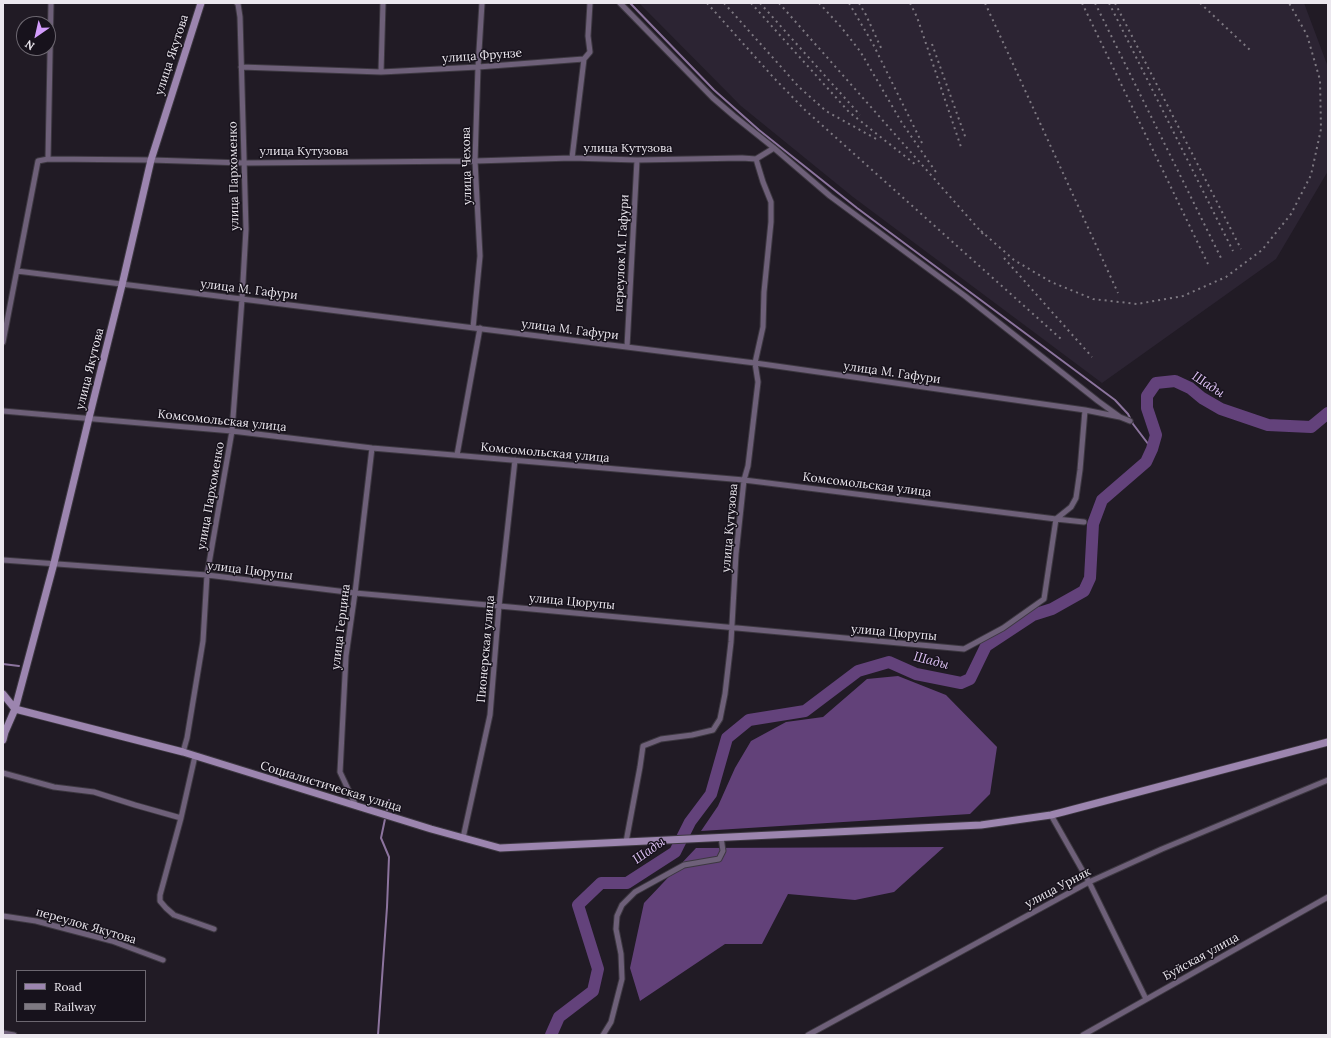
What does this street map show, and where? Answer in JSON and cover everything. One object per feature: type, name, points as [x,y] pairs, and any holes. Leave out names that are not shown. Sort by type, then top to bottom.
[{"type":"street","points":[[3,342],[38,161],[48,159],[51,3]]},
{"type":"street","name":"улица Пархоменко","points":[[183,752],[187,738],[203,641],[207,575],[232,431],[242,298],[246,229],[240,17],[237,3]]},
{"type":"street","points":[[381,72],[383,3]]},
{"type":"street","name":"улица Чехова","points":[[473,328],[480,256],[475,161],[482,3]]},
{"type":"street","points":[[572,158],[584,59],[590,52],[588,36],[590,3]]},
{"type":"street","points":[[620,3],[713,98],[836,201],[965,296],[1120,417],[1130,421]]},
{"type":"street","name":"улица Якутова","points":[[3,740],[15,709],[54,563],[122,285],[150,160],[200,4]]},
{"type":"street","name":"улица Фрунзе","points":[[241,67],[381,72],[478,67],[584,59]]},
{"type":"street","points":[[756,159],[774,148]]},
{"type":"street","name":"улица Кутузова","points":[[48,159],[244,162],[475,161],[572,158],[637,160],[756,159],[771,202],[771,222],[764,292],[763,327],[755,363],[758,382],[748,466],[744,480],[736,554],[732,628],[725,694],[720,719],[713,730],[692,735],[661,739],[643,746],[626,842]]},
{"type":"street","name":"переулок М. Гафури","points":[[627,347],[637,160]]},
{"type":"street","name":"улица М. Гафури","points":[[17,271],[755,363],[1084,410],[1120,417]]},
{"type":"street","points":[[457,455],[480,328]]},
{"type":"street","points":[[1056,519],[1071,507],[1076,498],[1080,470],[1084,410]]},
{"type":"street","name":"Комсомольская улица","points":[[3,411],[232,431],[372,448],[744,480],[1084,522]]},
{"type":"street","name":"улица Герцина","points":[[356,806],[340,772],[346,656],[372,448]]},
{"type":"street","name":"Пионерская улица","points":[[463,838],[490,715],[499,606],[516,460]]},
{"type":"street","name":"улица Цюрупы","points":[[3,560],[207,575],[355,593],[964,649],[1003,628],[1044,599],[1056,519]]},
{"type":"street","points":[[3,694],[15,709]]},
{"type":"street","name":"Социалистическая улица","points":[[15,709],[183,752],[382,814],[500,848],[981,825],[1051,815],[1328,742]]},
{"type":"street","points":[[195,756],[181,818],[160,895],[160,901],[174,915],[214,928]]},
{"type":"street","points":[[3,773],[54,787],[94,792],[181,818]]},
{"type":"street","name":"улица Урняк","points":[[808,1035],[1089,882],[1328,780]]},
{"type":"street","points":[[1051,815],[1089,882],[1146,999]]},
{"type":"street","points":[[603,1035],[611,1022],[618,1000],[622,979],[621,954],[616,929],[617,916],[622,905],[636,892],[684,865],[720,859],[723,851],[721,837]]},
{"type":"street","name":"Буйская улица","points":[[1083,1035],[1328,897]]},
{"type":"street","name":"переулок Якутова","points":[[3,916],[36,921],[112,941],[163,960]]},
{"type":"street","points":[[3,1033],[14,1035]]},
{"type":"shaded area","points":[[639,3],[1304,3],[1328,67],[1328,171],[1276,259],[1102,383],[853,197],[741,106]]},
{"type":"shaded area","points":[[898,676],[946,695],[997,747],[990,794],[970,814],[701,831],[718,806],[735,768],[751,741],[786,722],[823,717],[867,679]]},
{"type":"shaded area","points":[[944,847],[894,892],[855,900],[788,894],[762,944],[725,944],[640,1001],[630,968],[644,903],[696,848]]},
{"type":"waterway","points":[[630,3],[714,90],[759,130],[857,208],[1115,400],[1128,414],[1133,424],[1152,449]]},
{"type":"waterway","name":"Шады","points":[[551,1035],[559,1017],[593,991],[598,969],[578,905],[601,883],[627,883],[675,852],[690,822],[711,794],[727,738],[749,720],[805,711],[858,671],[889,662],[916,674],[961,683],[970,679],[986,646],[1033,615],[1052,609],[1084,591],[1090,578],[1093,524],[1102,500],[1146,462],[1152,449],[1156,435],[1147,408],[1147,396],[1156,383],[1175,381],[1190,388],[1202,398],[1221,409],[1268,425],[1311,427],[1328,413]]},
{"type":"waterway","points":[[3,664],[19,666]]},
{"type":"waterway","points":[[378,1035],[389,857],[381,838],[389,800]]},
{"type":"railway","points":[[707,3],[773,77],[805,110],[1061,339]]},
{"type":"railway","points":[[724,3],[799,87],[826,111],[878,140]]},
{"type":"railway","points":[[751,3],[849,112],[916,165]]},
{"type":"railway","points":[[760,3],[860,115]]},
{"type":"railway","points":[[779,3],[984,235]]},
{"type":"railway","points":[[819,3],[860,51],[902,123],[938,175]]},
{"type":"railway","points":[[849,3],[873,44],[922,143]]},
{"type":"railway","points":[[859,3],[882,50]]},
{"type":"railway","points":[[910,3],[917,17],[961,147]]},
{"type":"railway","points":[[985,3],[1118,293]]},
{"type":"railway","points":[[1082,3],[1208,264]]},
{"type":"railway","points":[[1095,3],[1222,260]]},
{"type":"railway","points":[[1109,3],[1233,251]]},
{"type":"railway","points":[[1115,3],[1241,249]]},
{"type":"railway","points":[[1200,3],[1250,50]]},
{"type":"railway","points":[[981,231],[1014,260],[1051,282],[1093,299],[1137,304],[1183,296],[1226,277],[1262,250],[1291,214],[1311,175],[1321,129],[1320,80],[1307,35],[1289,3]]},
{"type":"railway","points":[[932,44],[966,139]]},
{"type":"railway","points":[[1004,258],[1092,357]]}]
